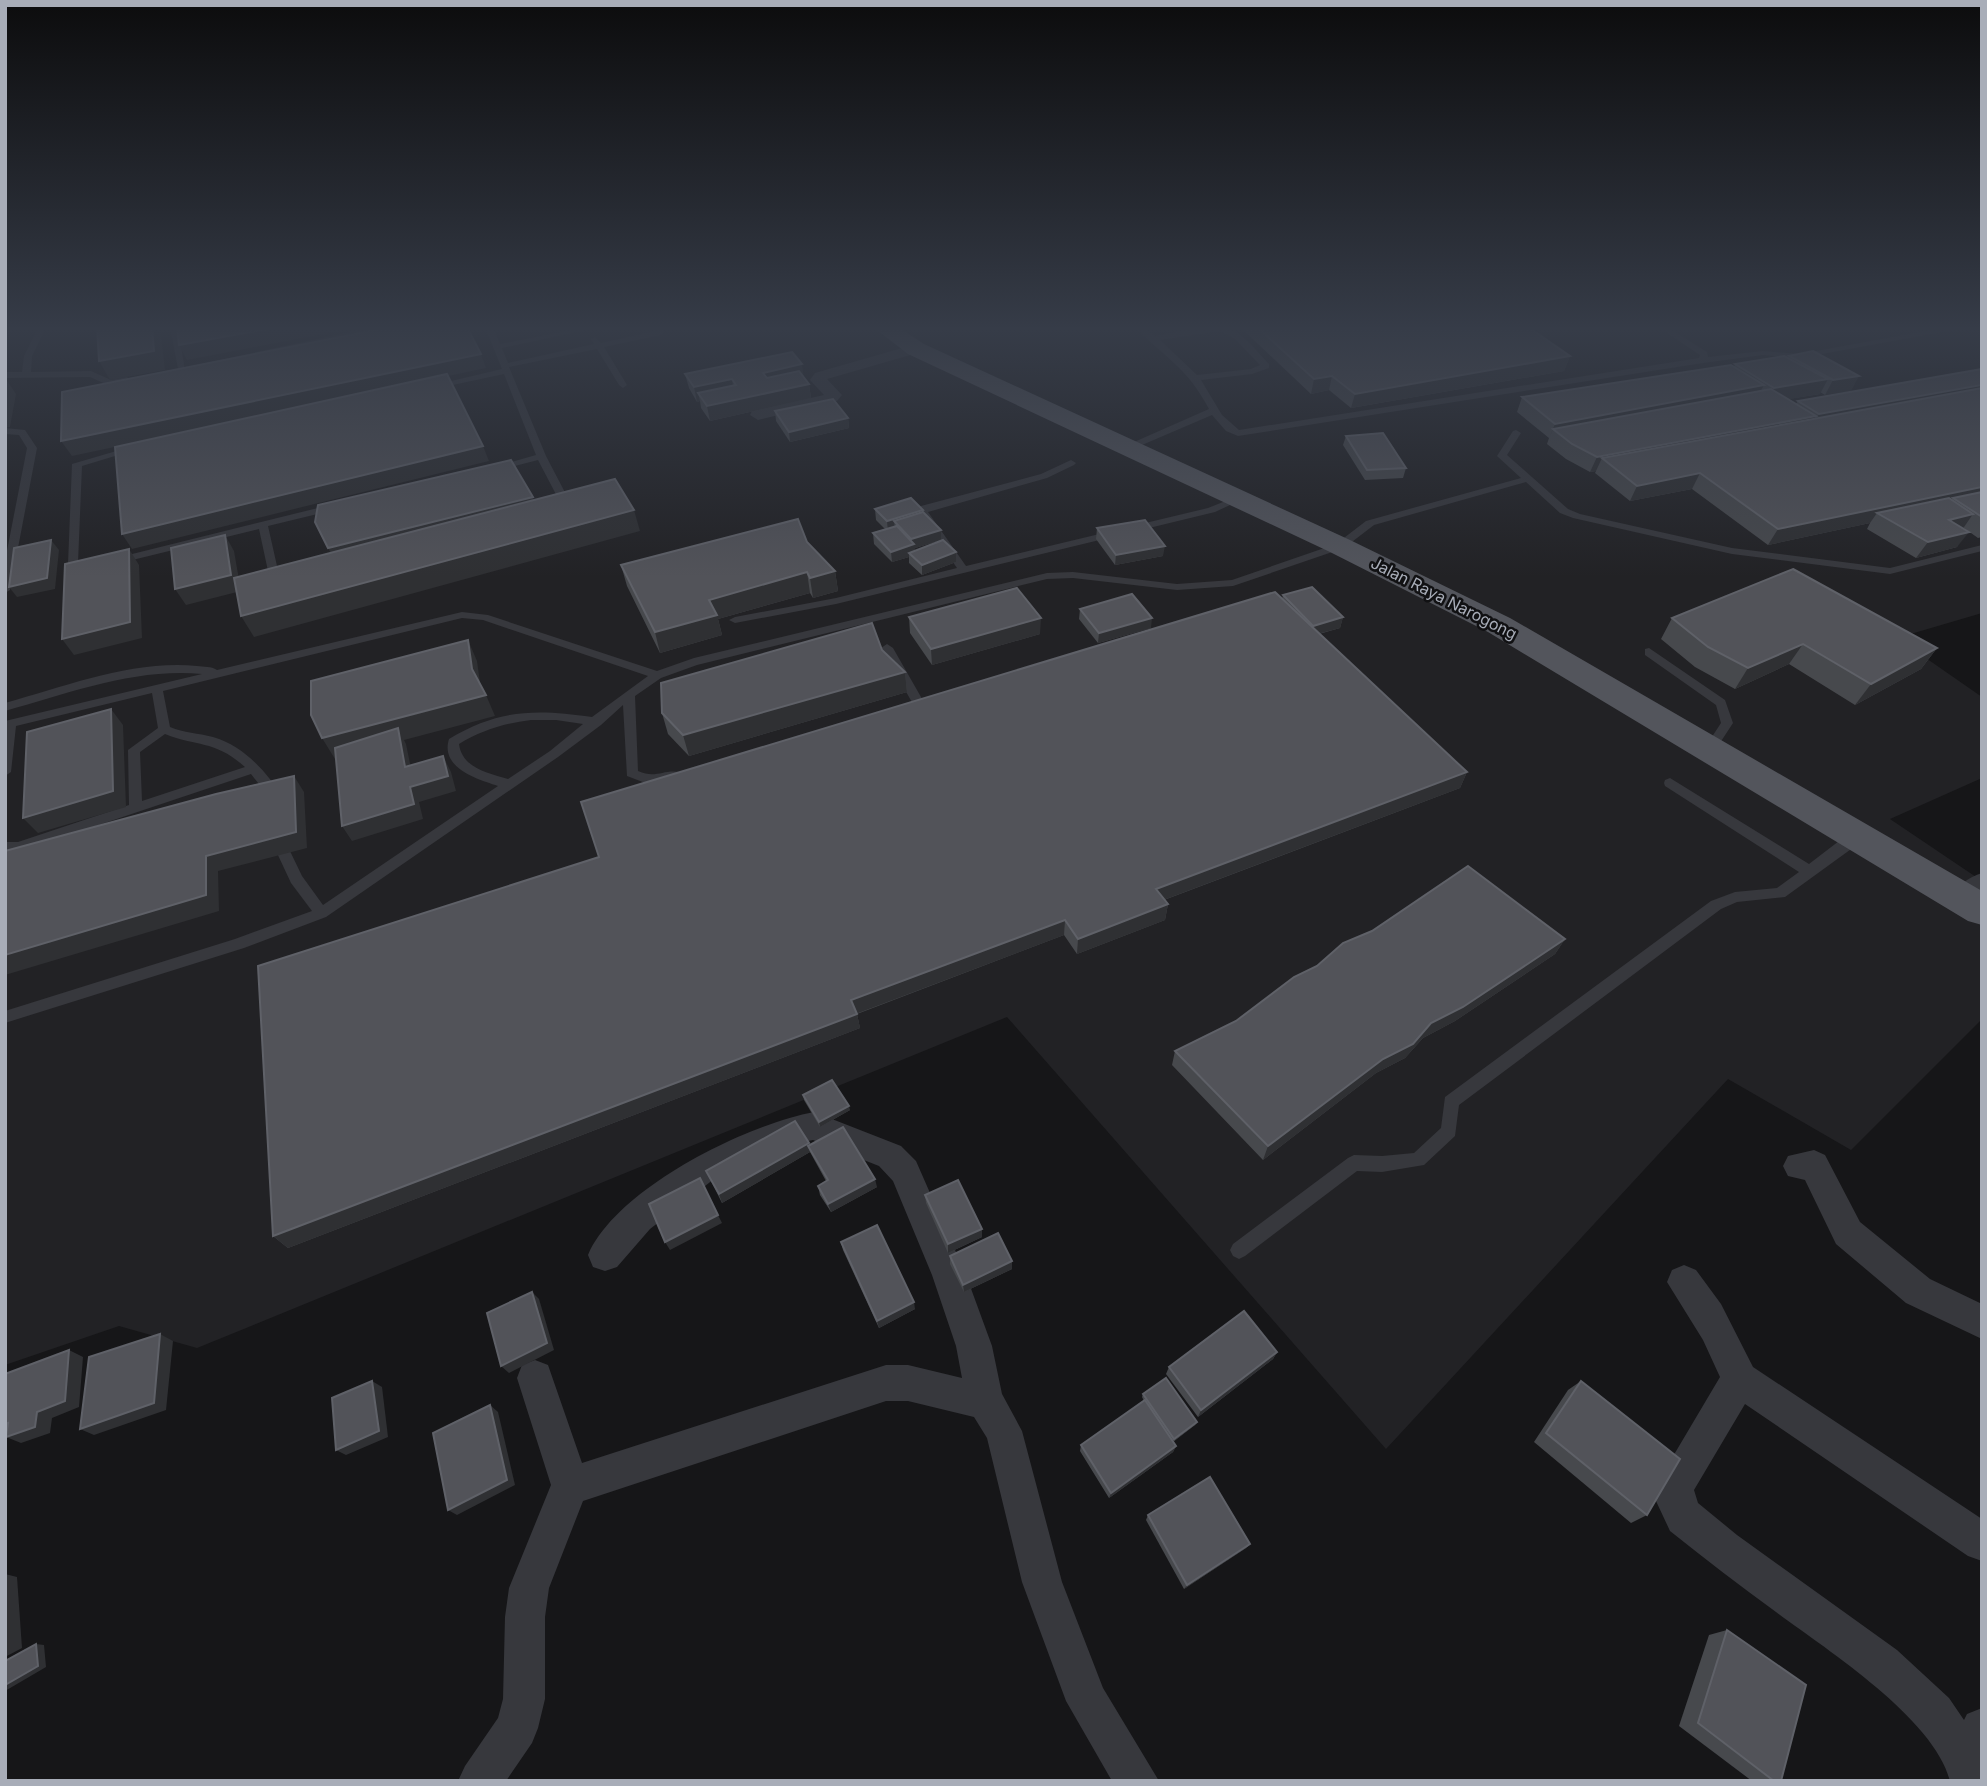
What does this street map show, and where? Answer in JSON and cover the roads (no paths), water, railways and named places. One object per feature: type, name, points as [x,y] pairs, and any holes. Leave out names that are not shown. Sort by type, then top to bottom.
[{"type":"main road","name":"Jalan Raya Narogong","points":[[1047,410],[1340,546],[1499,625],[1861,838],[1975,898]]},
{"type":"street","points":[[758,415],[778,410]]},
{"type":"street","points":[[605,1255],[638,1218],[703,1170],[734,1152],[788,1131],[814,1126],[853,1139],[890,1156],[905,1171],[949,1275],[974,1346],[985,1401],[1003,1431],[1042,1582],[1087,1701],[1137,1781]]},
{"type":"street","points":[[1799,1166],[1814,1165],[1848,1233],[1918,1291],[1982,1322]]},
{"type":"street","points":[[1684,1282],[1714,1322],[1730,1352],[1739,1378],[1982,1542]]},
{"type":"street","points":[[480,1781],[517,1728],[524,1699],[523,1649],[529,1588],[570,1485],[536,1378]]},
{"type":"street","points":[[1739,1378],[1714,1426],[1675,1485],[1675,1501],[1679,1509],[1684,1517],[1723,1549],[1882,1665],[1934,1713],[1974,1757]]},
{"type":"street","points":[[570,1485],[609,1475],[886,1383],[933,1388],[985,1401]]},
{"type":"lane","points":[[522,410],[565,502]]},
{"type":"lane","points":[[1128,448],[1213,411],[1227,429],[1238,433],[1276,430],[1396,410]]},
{"type":"lane","points":[[5,431],[22,432],[32,448],[5,590]]},
{"type":"lane","points":[[1516,433],[1502,456],[1564,511],[1577,516],[1732,551],[1890,571],[1982,548]]},
{"type":"lane","points":[[143,447],[77,464],[73,564],[79,568],[343,505]]},
{"type":"lane","points":[[488,470],[541,456]]},
{"type":"lane","points":[[962,568],[923,512],[925,508],[1044,476],[1071,463]]},
{"type":"lane","points":[[5,1017],[227,948],[320,913],[597,722],[629,694],[657,675],[695,662],[1047,576],[1073,575],[1205,587],[1233,583],[1340,546],[1370,523],[1527,479]]},
{"type":"lane","points":[[735,620],[836,601],[962,568],[1211,510],[1238,499]]},
{"type":"lane","points":[[263,525],[272,569],[275,572],[296,569]]},
{"type":"lane","points":[[5,772],[8,724],[463,615],[484,617],[657,675]]},
{"type":"lane","points":[[887,648],[919,704]]},
{"type":"lane","points":[[1649,652],[1721,702],[1727,723],[1710,749]]},
{"type":"lane","points":[[5,707],[143,670],[179,666],[220,672]]},
{"type":"lane","points":[[157,688],[164,729]]},
{"type":"lane","points":[[629,694],[632,773],[648,780],[682,774]]},
{"type":"lane","points":[[906,708],[933,700]]},
{"type":"lane","points":[[508,783],[460,766],[454,755],[453,742],[464,735],[508,721],[542,715],[597,722]]},
{"type":"lane","points":[[164,729],[182,738],[216,743],[263,776],[277,799]]},
{"type":"lane","points":[[136,808],[134,750],[164,729]]},
{"type":"lane","points":[[5,847],[19,847],[253,769]]},
{"type":"lane","points":[[1670,783],[1810,872]]},
{"type":"lane","points":[[1238,1250],[1354,1163],[1382,1164],[1418,1160],[1449,1131],[1451,1102],[1664,941],[1716,905],[1735,897],[1780,894],[1844,845],[1861,838]]},
{"type":"lane","points":[[284,853],[296,879],[320,913]]}]
